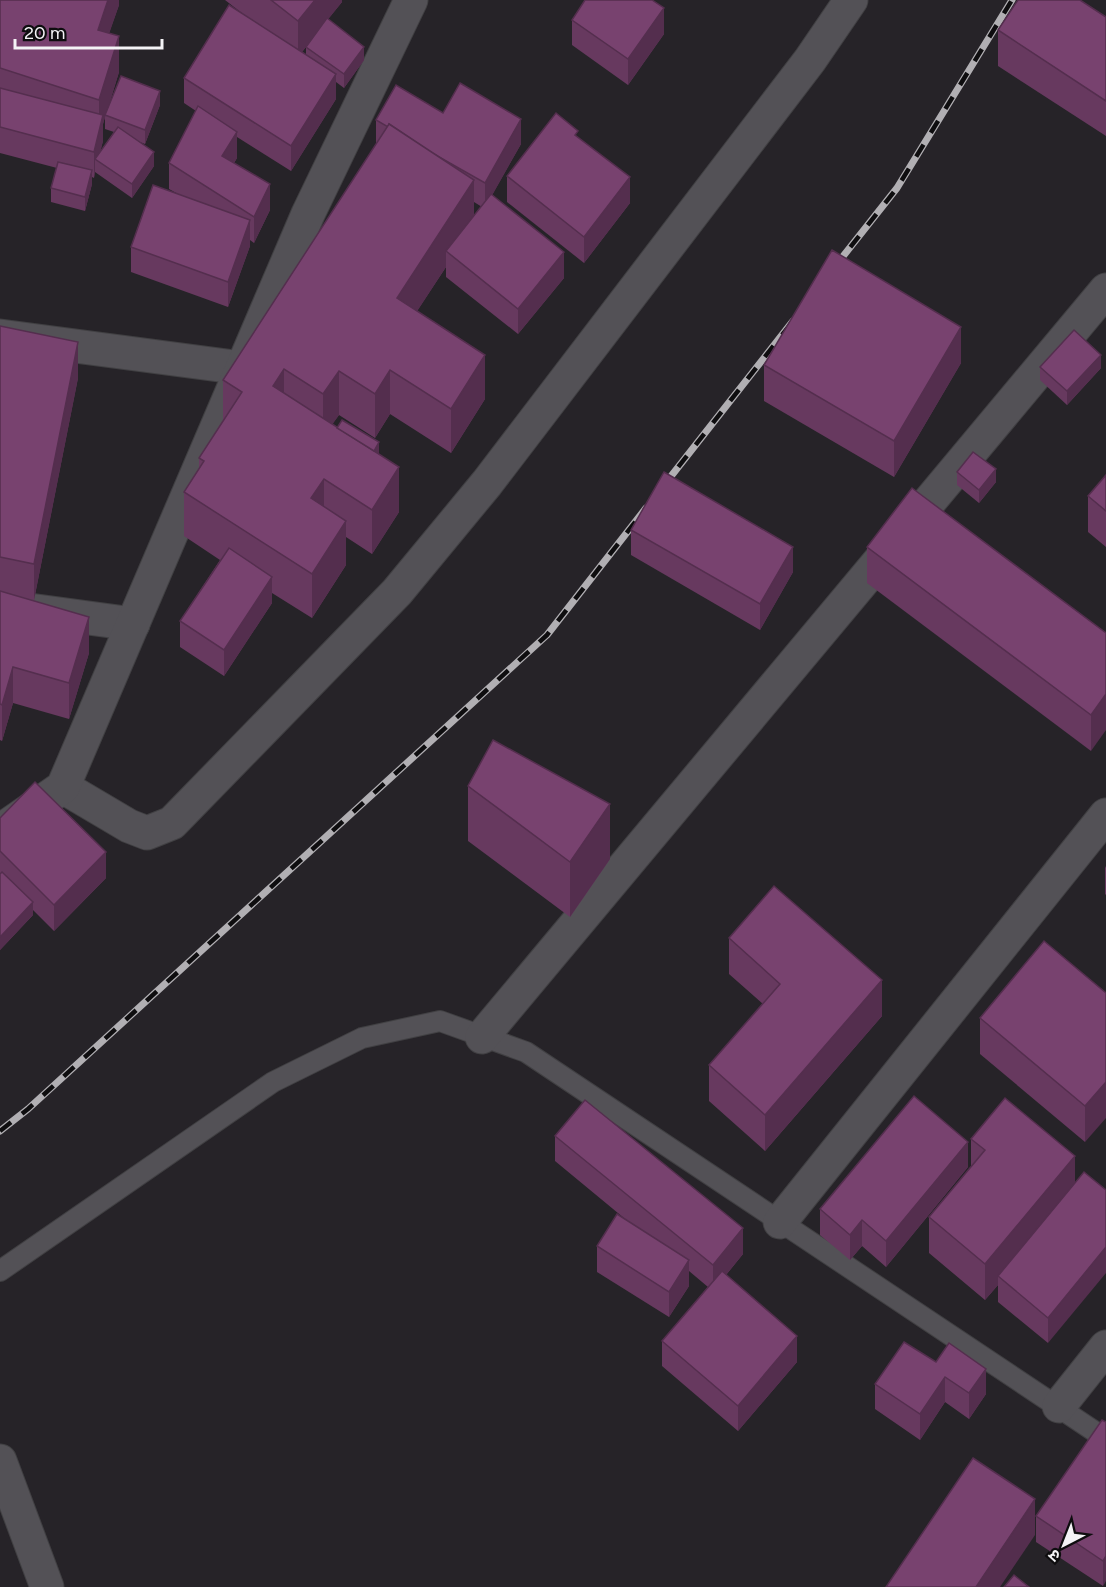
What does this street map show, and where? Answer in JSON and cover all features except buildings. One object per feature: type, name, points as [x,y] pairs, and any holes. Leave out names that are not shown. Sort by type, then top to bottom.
[{"type":"street","points":[[0,831],[63,787],[308,214],[411,0]]},
{"type":"street","points":[[63,787],[129,826],[147,833],[172,823],[397,592],[487,483],[810,60],[851,0]]},
{"type":"street","points":[[482,1037],[1106,290]]},
{"type":"street","points":[[0,336],[242,368]]},
{"type":"street","points":[[0,606],[132,624]]},
{"type":"street","points":[[780,1222],[1106,815]]},
{"type":"street","points":[[1059,1406],[1106,1347]]},
{"type":"street","points":[[0,1461],[47,1587]]},
{"type":"lane","points":[[0,1271],[273,1082],[362,1038],[440,1021],[526,1052],[1106,1439]]},
{"type":"railway","points":[[833,269],[897,188],[1012,0]]},
{"type":"railway","points":[[661,489],[793,321]]},
{"type":"railway","points":[[0,1131],[28,1109],[547,635],[646,508]]}]
